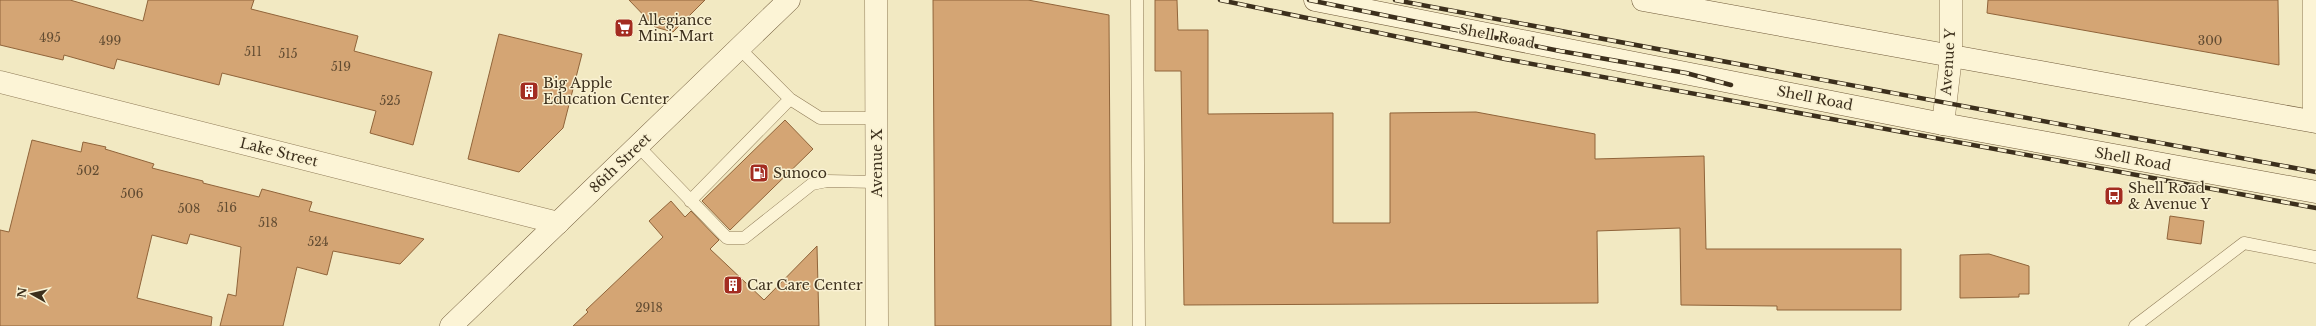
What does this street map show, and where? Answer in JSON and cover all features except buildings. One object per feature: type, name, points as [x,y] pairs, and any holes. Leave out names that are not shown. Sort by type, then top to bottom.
[{"type":"main road","name":"86th Street","points":[[451,326],[789,0]]},
{"type":"main road","name":"Avenue X","points":[[876,0],[877,326]]},
{"type":"main road","name":"Shell Road","points":[[1315,0],[1943,124],[2316,192]]},
{"type":"main road","points":[[1643,0],[2315,122],[2314,0]]},
{"type":"main road","name":"Avenue Y","points":[[1943,124],[1952,57],[1951,0]]},
{"type":"main road","name":"Lake Street","points":[[0,82],[558,223]]},
{"type":"lane","points":[[1137,0],[1139,326]]},
{"type":"lane","points":[[739,48],[790,100],[820,118],[877,118]]},
{"type":"lane","points":[[690,201],[790,100]]},
{"type":"lane","points":[[638,146],[690,201],[728,238],[744,238],[812,184],[827,181],[877,182]]},
{"type":"lane","points":[[2135,326],[2244,243],[2316,257]]},
{"type":"railway","points":[[1220,0],[1505,59],[2316,208]]},
{"type":"railway","points":[[1309,0],[1560,51],[1686,73],[1731,85]]},
{"type":"railway","points":[[1395,0],[2316,172]]},
{"type":"place","name":"Allegiance Mini-Mart","points":[[624,28]]},
{"type":"place","name":"Big Apple Education Center","points":[[529,91]]},
{"type":"place","name":"Sunoco","points":[[759,173]]},
{"type":"place","name":"Shell Road & Avenue Y","points":[[2114,196]]},
{"type":"place","name":"Car Care Center","points":[[733,285]]}]
